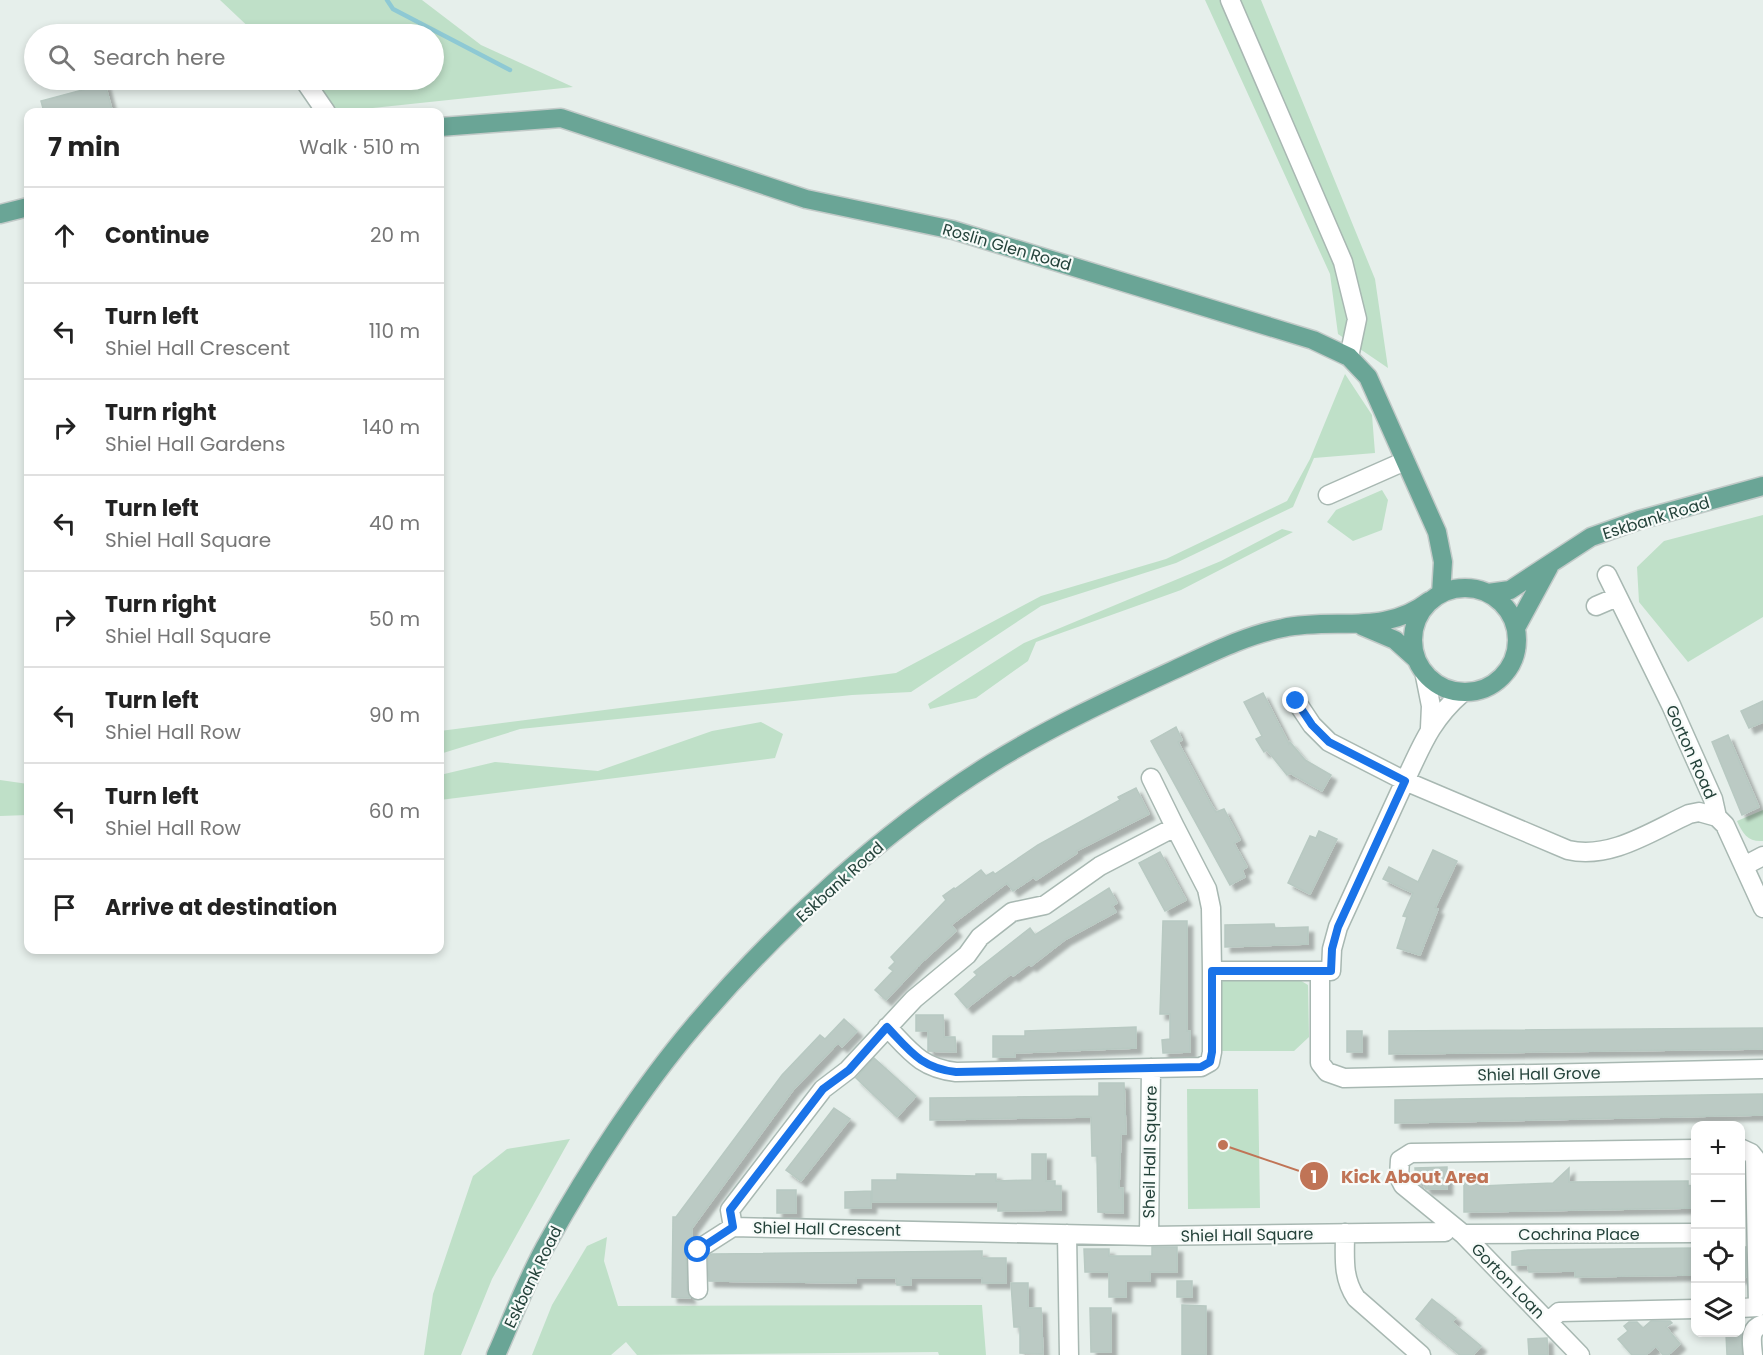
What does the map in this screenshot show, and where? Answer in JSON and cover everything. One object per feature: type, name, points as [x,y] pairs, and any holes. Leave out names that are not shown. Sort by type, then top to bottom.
[{"type":"main road","name":"Roslin Glen Road","points":[[444,127],[561,118],[806,199],[952,230],[1313,340],[1349,357],[1368,376],[1437,532],[1443,562],[1453,577],[1467,588]]},
{"type":"main road","points":[[0,214],[24,208]]},
{"type":"main road","name":"Eskbank Road","points":[[496,1355],[548,1242],[631,1109],[693,1026],[766,948],[844,875],[926,807],[992,763],[1080,713],[1225,647],[1281,628],[1310,623],[1358,624],[1411,615],[1435,598],[1467,588],[1488,593],[1510,590],[1591,537],[1763,486]]},
{"type":"main road","points":[[1425,676],[1442,688],[1462,693],[1483,690],[1500,680],[1513,663],[1518,643],[1517,626],[1553,560]]},
{"type":"main road","name":"Roslin Glen Road","points":[[1435,598],[1443,562]]},
{"type":"main road","name":"Eskbank Road","points":[[1488,593],[1507,608],[1517,626]]},
{"type":"main road","name":"Eskbank Road","points":[[1425,676],[1415,658],[1412,642],[1414,626],[1420,613],[1435,598]]},
{"type":"main road","name":"Eskbank Road","points":[[1358,624],[1395,640],[1415,658]]},
{"type":"street","points":[[1230,0],[1343,262],[1357,319],[1349,357]]},
{"type":"street","points":[[311,90],[323,108]]},
{"type":"street","points":[[1328,495],[1405,461]]},
{"type":"street","name":"Gorton Road","points":[[1607,575],[1671,705],[1713,800],[1718,817],[1725,825],[1763,908]]},
{"type":"street","points":[[1596,606],[1617,597]]},
{"type":"street","points":[[1425,676],[1431,706],[1430,728]]},
{"type":"street","points":[[1212,971],[1331,971],[1332,949],[1338,927],[1405,781],[1430,728],[1442,710],[1462,693]]},
{"type":"street","points":[[1296,701],[1312,725],[1329,742],[1405,781],[1568,850],[1586,854],[1604,851],[1650,822],[1699,812],[1718,817]]},
{"type":"street","points":[[887,1027],[914,1056],[937,1070],[956,1072],[1201,1067],[1210,1062],[1212,1052],[1211,908],[1207,889],[1151,778]]},
{"type":"street","name":"Shiel Hall Crescent","points":[[1149,1236],[733,1227],[730,1210],[779,1142],[823,1089],[849,1070],[914,999],[967,956],[980,937],[1012,912],[1045,905],[1100,866],[1175,827]]},
{"type":"street","points":[[1744,866],[1763,856]]},
{"type":"street","name":"Shiel Hall Grove","points":[[1320,971],[1320,1063],[1327,1072],[1344,1078],[1763,1069]]},
{"type":"street","name":"Sheil Hall Square","points":[[1149,1236],[1151,1068]]},
{"type":"street","name":"Gorton Loan","points":[[1580,1355],[1454,1233],[1434,1208],[1403,1185],[1398,1167],[1403,1156],[1691,1149]]},
{"type":"street","points":[[1745,1150],[1755,1158],[1753,1233],[1758,1307],[1745,1308]]},
{"type":"street","points":[[698,1290],[698,1250],[733,1227]]},
{"type":"street","points":[[1345,1233],[1345,1276],[1349,1287],[1356,1298],[1421,1355]]},
{"type":"street","name":"Shiel Hall Square","points":[[1149,1236],[1454,1233]]},
{"type":"street","name":"Cochrina Place","points":[[1454,1233],[1691,1233]]},
{"type":"street","points":[[1067,1234],[1069,1355]]},
{"type":"street","points":[[1548,1322],[1559,1312],[1691,1309]]},
{"type":"street","points":[[1753,1355],[1752,1332],[1755,1327],[1763,1324]]},
{"type":"green space","points":[[220,0],[422,0],[481,45],[573,87],[373,108],[331,108],[312,90],[444,90],[444,24],[245,24]]},
{"type":"green space","points":[[1205,0],[1261,0],[1375,279],[1388,368],[1338,334],[1330,274]]},
{"type":"green space","points":[[1345,374],[1372,415],[1375,453],[1314,458],[1293,507],[1176,563],[1041,606],[911,692],[852,695],[520,729],[444,753],[444,730],[896,673],[1041,596],[1166,559],[1287,501],[1310,459]]},
{"type":"green space","points":[[1382,490],[1388,500],[1382,530],[1353,541],[1327,522],[1336,510]]},
{"type":"green space","points":[[1763,515],[1763,617],[1688,662],[1639,602],[1637,567],[1664,541]]},
{"type":"green space","points":[[1282,529],[1293,532],[1181,590],[1036,642],[1028,661],[976,698],[930,709],[928,704],[1024,643],[1221,561]]},
{"type":"green space","points":[[761,722],[783,734],[775,758],[444,799],[444,774],[495,762],[598,771],[712,731]]},
{"type":"green space","points":[[0,780],[24,783],[24,815],[0,816]]},
{"type":"green space","points":[[1763,810],[1763,841],[1750,839],[1737,821]]},
{"type":"green space","points":[[1226,978],[1298,979],[1308,985],[1309,1037],[1294,1051],[1219,1051],[1218,986]]},
{"type":"green space","points":[[1187,1089],[1258,1089],[1260,1208],[1188,1209]]},
{"type":"green space","points":[[570,1139],[492,1279],[461,1355],[424,1355],[433,1294],[473,1176],[507,1149]]},
{"type":"green space","points":[[607,1237],[604,1261],[618,1306],[982,1305],[986,1355],[939,1355],[938,1352],[637,1355],[626,1342],[611,1355],[532,1355],[552,1305],[587,1246]]},
{"type":"building","points":[[82,90],[107,90],[111,108],[43,108],[41,101]]},
{"type":"building","points":[[1263,693],[1289,744],[1290,742],[1305,760],[1331,775],[1322,791],[1290,773],[1287,775],[1267,750],[1264,752],[1256,739],[1262,736],[1244,702]]},
{"type":"building","points":[[1763,701],[1763,722],[1749,728],[1741,711]]},
{"type":"building","points":[[1176,727],[1182,740],[1178,742],[1212,806],[1216,812],[1224,809],[1240,840],[1234,843],[1247,867],[1242,870],[1245,877],[1230,885],[1151,741]]},
{"type":"building","points":[[1728,735],[1759,807],[1742,815],[1712,742]]},
{"type":"building","points":[[1136,788],[1149,814],[1076,851],[1077,853],[1036,880],[1034,877],[1013,891],[1007,883],[951,925],[956,931],[886,1000],[875,990],[893,971],[889,968],[895,962],[891,957],[946,900],[943,896],[981,870],[986,876],[993,872],[995,874],[1038,845],[1120,800],[1118,797]]},
{"type":"building","points":[[1319,831],[1337,839],[1310,894],[1288,883],[1310,836],[1316,838]]},
{"type":"building","points":[[1433,850],[1457,861],[1435,908],[1438,909],[1420,955],[1397,948],[1407,917],[1403,916],[1413,893],[1383,879],[1389,867],[1418,882]]},
{"type":"building","points":[[1160,852],[1186,900],[1165,911],[1139,863]]},
{"type":"building","points":[[1109,888],[1117,903],[1112,906],[1116,912],[1066,939],[1031,966],[1029,964],[1013,976],[1011,974],[967,1008],[955,994],[977,975],[974,972],[1030,928],[1035,935]]},
{"type":"building","points":[[1163,921],[1187,921],[1187,1031],[1190,1031],[1190,1052],[1163,1053],[1162,1040],[1170,1039],[1170,1014],[1160,1014]]},
{"type":"building","points":[[1274,924],[1275,928],[1308,927],[1308,944],[1225,947],[1225,925]]},
{"type":"building","points":[[916,1015],[943,1015],[944,1037],[955,1037],[956,1052],[928,1051],[928,1031],[916,1031]]},
{"type":"building","points":[[844,1019],[857,1031],[842,1047],[838,1043],[793,1090],[692,1228],[692,1240],[686,1250],[687,1290],[690,1298],[672,1297],[673,1217],[676,1217],[782,1075],[820,1035],[825,1039]]},
{"type":"building","points":[[1136,1027],[1136,1048],[1015,1053],[1015,1057],[993,1057],[993,1036],[1025,1036],[1025,1031]]},
{"type":"building","points":[[1763,1028],[1763,1049],[1389,1054],[1389,1031]]},
{"type":"building","points":[[1347,1031],[1362,1031],[1362,1052],[1347,1052]]},
{"type":"building","points":[[874,1058],[916,1096],[897,1117],[856,1078]]},
{"type":"building","points":[[1099,1083],[1124,1083],[1126,1134],[1121,1134],[1119,1188],[1123,1188],[1123,1213],[1098,1212],[1097,1156],[1092,1156],[1091,1117],[930,1120],[930,1098],[1099,1096]]},
{"type":"building","points":[[1763,1094],[1763,1115],[1395,1123],[1395,1100]]},
{"type":"building","points":[[834,1108],[850,1119],[801,1181],[786,1170]]},
{"type":"building","points":[[1032,1154],[1046,1154],[1046,1181],[1055,1181],[1055,1186],[1061,1186],[1061,1210],[998,1211],[998,1202],[872,1202],[872,1180],[897,1180],[897,1174],[976,1176],[976,1174],[996,1174],[996,1181],[1032,1180]]},
{"type":"building","points":[[1447,1167],[1447,1189],[1426,1189],[1423,1183],[1416,1181],[1415,1168]]},
{"type":"building","points":[[1569,1168],[1569,1182],[1688,1181],[1688,1186],[1691,1186],[1691,1208],[1464,1212],[1464,1179],[1481,1179],[1481,1186],[1553,1183]]},
{"type":"building","points":[[777,1190],[796,1190],[796,1213],[777,1213]]},
{"type":"building","points":[[871,1191],[871,1208],[845,1208],[845,1192]]},
{"type":"building","points":[[1152,1247],[1177,1247],[1177,1272],[1150,1272],[1150,1281],[1126,1281],[1126,1297],[1109,1297],[1109,1272],[1085,1272],[1084,1249],[1109,1249],[1109,1256],[1152,1256]]},
{"type":"building","points":[[1745,1247],[1746,1247],[1745,1277]]},
{"type":"building","points":[[1691,1248],[1691,1275],[1575,1277],[1575,1271],[1529,1272],[1528,1265],[1512,1265],[1512,1252]]},
{"type":"building","points":[[982,1251],[982,1258],[1006,1258],[1006,1283],[982,1283],[982,1278],[911,1278],[911,1285],[897,1285],[896,1278],[856,1278],[856,1283],[709,1281],[708,1256],[712,1254]]},
{"type":"building","points":[[1177,1281],[1192,1281],[1192,1297],[1177,1297]]},
{"type":"building","points":[[1011,1283],[1028,1283],[1028,1308],[1041,1308],[1043,1354],[1020,1353],[1020,1327],[1014,1327]]},
{"type":"building","points":[[1432,1299],[1456,1318],[1452,1322],[1481,1346],[1473,1355],[1460,1355],[1416,1319]]},
{"type":"building","points":[[1182,1305],[1206,1306],[1206,1355],[1182,1355]]},
{"type":"building","points":[[1090,1308],[1111,1308],[1111,1352],[1091,1352]]},
{"type":"building","points":[[1651,1321],[1670,1321],[1672,1323],[1666,1327],[1680,1344],[1668,1355],[1663,1355],[1656,1346],[1646,1355],[1632,1355],[1618,1339],[1628,1331],[1624,1326],[1629,1322],[1637,1322],[1643,1328]]},
{"type":"building","points":[[1726,1337],[1741,1337],[1742,1355],[1727,1355]]},
{"type":"building","points":[[1547,1338],[1548,1355],[1529,1355],[1528,1339]]},
{"type":"waterway","points":[[387,0],[393,9],[422,24]]},
{"type":"waterway","points":[[444,36],[510,70]]},
{"type":"place","name":"Kick About Area","points":[[1223,1145]]},
{"type":"route","points":[[698,1250],[733,1227],[730,1210],[779,1142],[823,1089],[849,1070],[887,1027],[914,1056],[925,1065],[937,1070],[956,1072],[1201,1067],[1210,1062],[1212,1052],[1212,971],[1331,971],[1334,937],[1405,781],[1329,742],[1312,725],[1296,701]]}]
